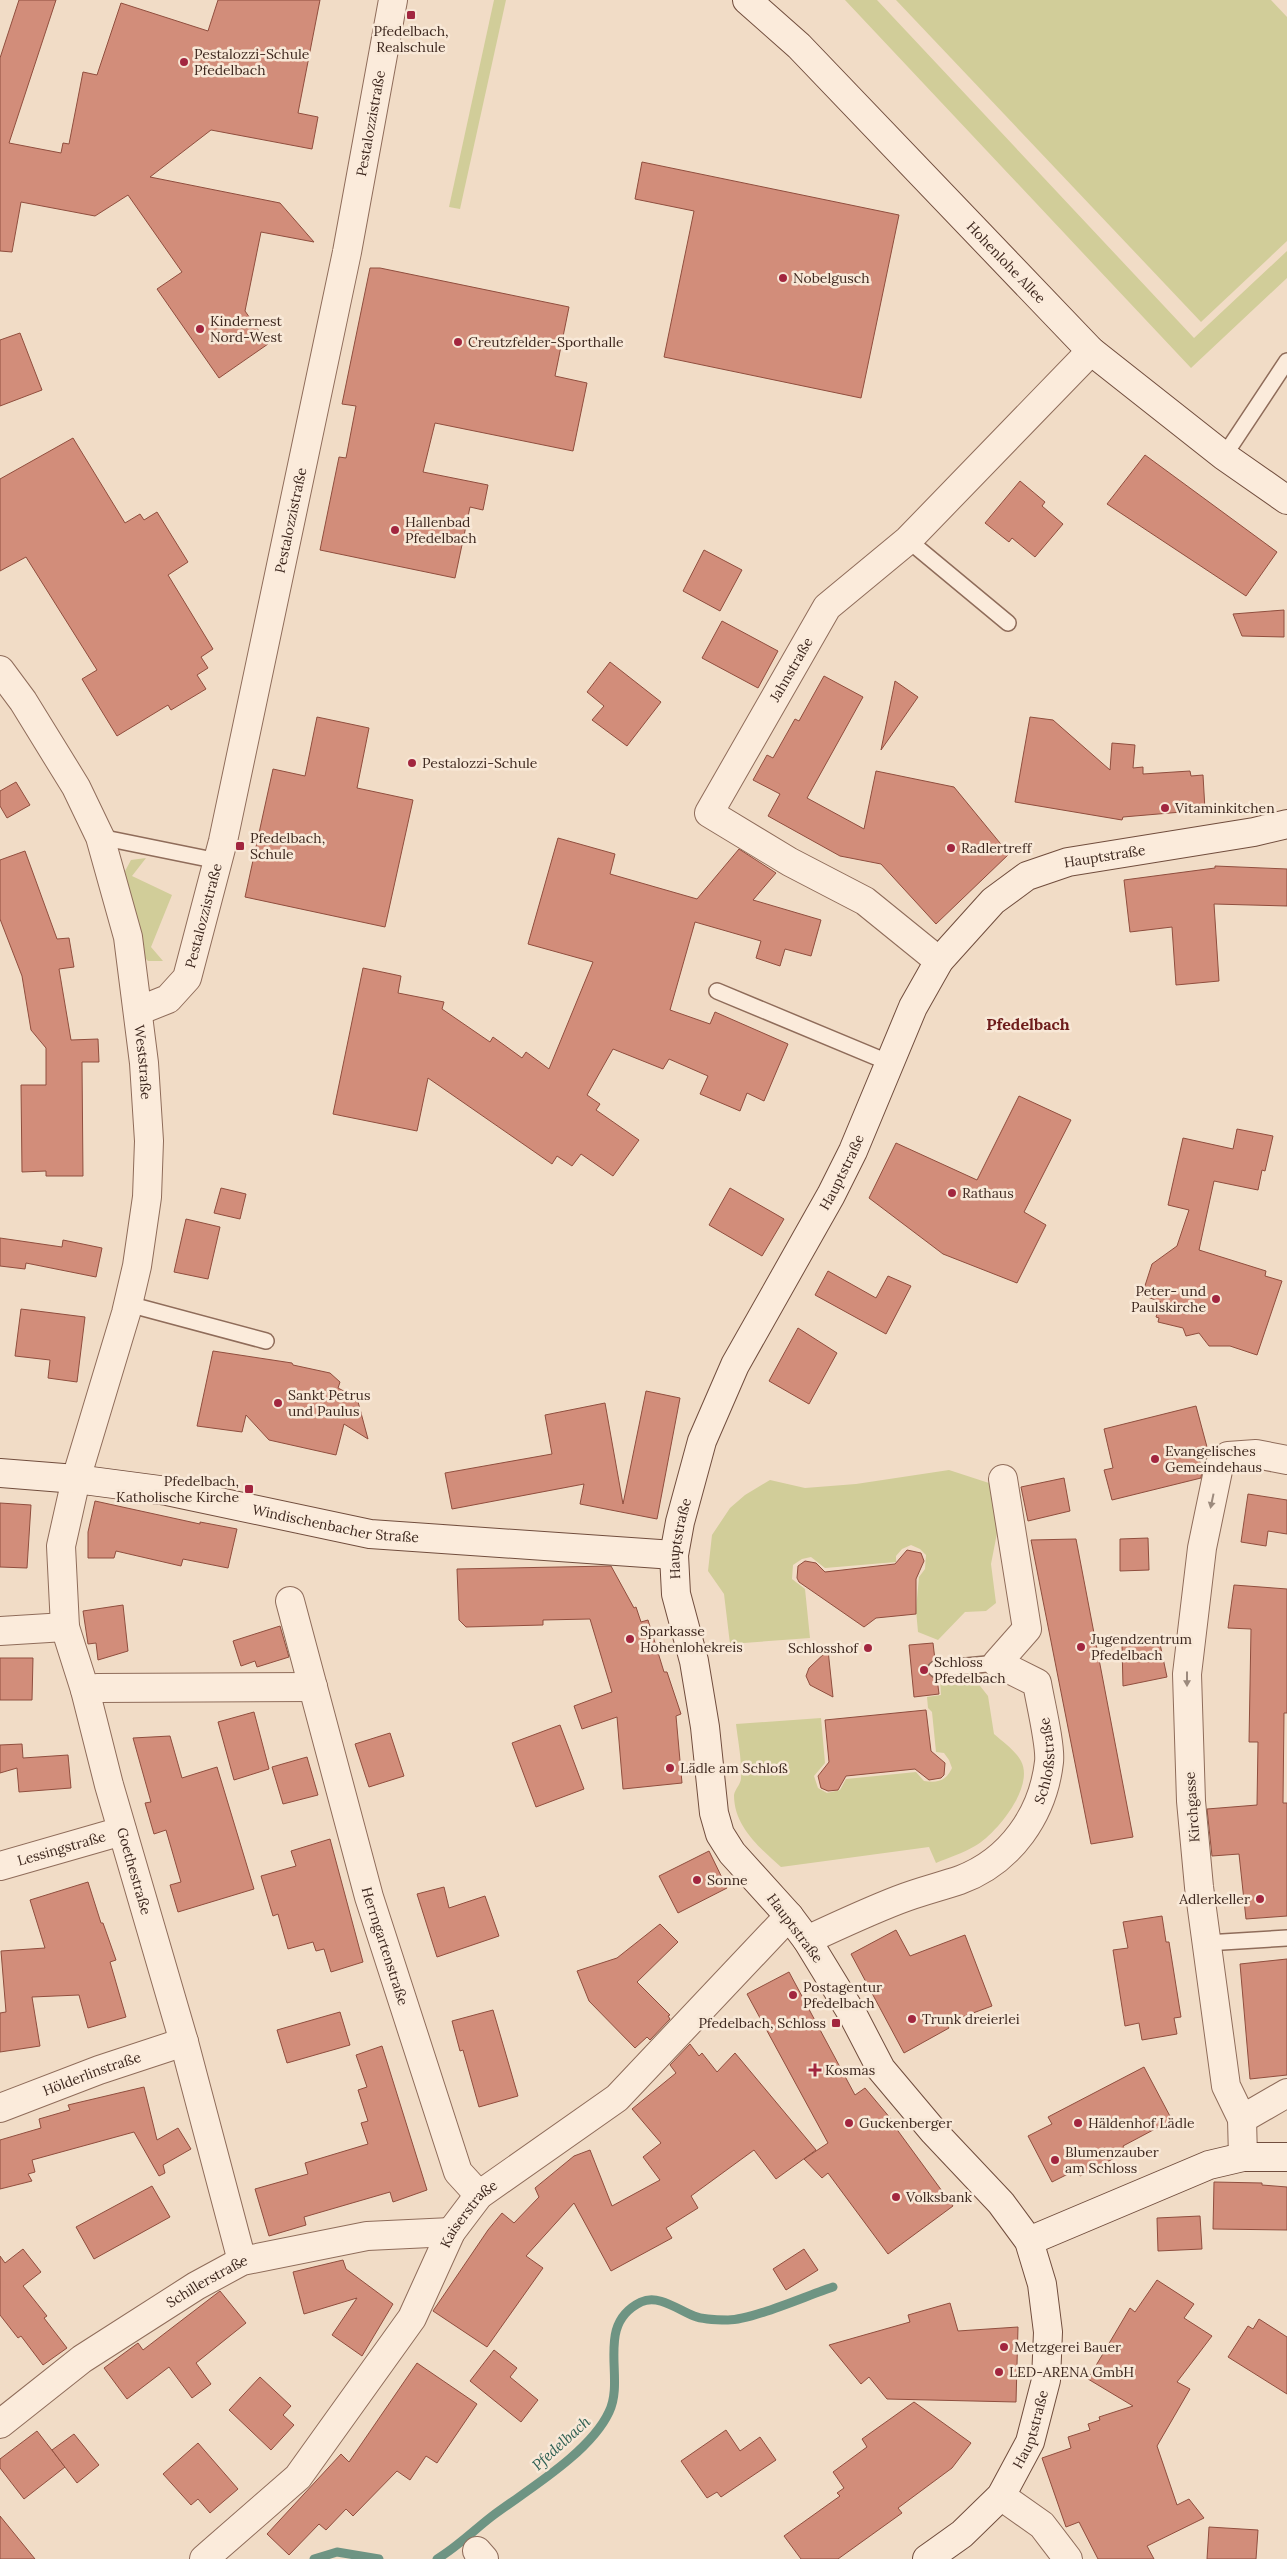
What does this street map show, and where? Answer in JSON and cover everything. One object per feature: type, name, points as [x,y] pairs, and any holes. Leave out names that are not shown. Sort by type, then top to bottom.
[{"type":"street","name":"Pestalozzistraße","points":[[138,1010],[168,999],[187,978],[218,861],[238,778],[347,252],[393,0]]},
{"type":"street","name":"Hohenlohe Allee","points":[[748,0],[800,46],[1090,351],[1224,456],[1287,500]]},
{"type":"street","name":"Jahnstraße","points":[[939,961],[865,901],[790,862],[709,813],[827,607],[908,540],[1090,351]]},
{"type":"street","name":"Weststraße","points":[[0,670],[23,702],[76,787],[100,837],[128,936],[144,1063],[149,1150],[147,1197],[137,1266],[128,1304],[76,1479]]},
{"type":"street","name":"Hauptstraße","points":[[928,2559],[962,2534],[1002,2496],[1030,2442],[1046,2380],[1048,2332],[1042,2284],[1029,2242],[1002,2202],[934,2132],[881,2069],[854,2017],[807,1940],[789,1916],[732,1853],[720,1834],[714,1813],[705,1726],[695,1670],[676,1594],[674,1555],[680,1522],[702,1441],[735,1365],[840,1177],[913,1007],[939,961],[993,901],[1027,876],[1068,862],[1254,832],[1287,824]]},
{"type":"street","name":"Kirchgasse","points":[[1243,2157],[1242,2119],[1226,2086],[1206,1943],[1191,1802],[1186,1674],[1202,1548],[1219,1466],[1228,1456],[1256,1454],[1287,1460]]},
{"type":"street","name":"Windischenbacher Straße","points":[[0,1473],[76,1479],[167,1491],[370,1534],[674,1555]]},
{"type":"street","name":"Goethestraße","points":[[76,1479],[61,1546],[65,1627],[85,1690],[122,1831],[184,2042],[242,2261]]},
{"type":"street","points":[[997,1663],[1027,1629],[1003,1479]]},
{"type":"street","name":"Herrngartenstraße","points":[[290,1601],[332,1766],[369,1897],[458,2172],[479,2195]]},
{"type":"street","points":[[0,1631],[65,1627]]},
{"type":"street","name":"Schloßstraße","points":[[807,1940],[899,1899],[962,1879],[992,1864],[1029,1824],[1041,1800],[1050,1760],[1037,1683],[997,1663]]},
{"type":"street","points":[[85,1690],[96,1688],[313,1687]]},
{"type":"street","name":"Lessingstraße","points":[[0,1866],[122,1831]]},
{"type":"street","name":"Kaiserstraße","points":[[204,2559],[298,2476],[412,2318],[451,2232],[479,2195],[617,2098],[789,1916]]},
{"type":"street","name":"Hölderlinstraße","points":[[0,2108],[99,2070],[184,2042]]},
{"type":"street","points":[[1242,2119],[1287,2093]]},
{"type":"street","points":[[1029,2242],[1209,2165],[1243,2157],[1287,2157]]},
{"type":"street","name":"Schillerstraße","points":[[0,2424],[82,2359],[196,2286],[242,2261],[367,2236],[451,2232]]},
{"type":"street","points":[[1002,2496],[1042,2525],[1068,2559]]},
{"type":"lane","points":[[1224,456],[1287,361]]},
{"type":"lane","points":[[908,540],[1008,623]]},
{"type":"lane","points":[[100,837],[218,861]]},
{"type":"lane","points":[[718,991],[890,1063]]},
{"type":"lane","points":[[128,1304],[266,1340]]},
{"type":"lane","points":[[936,1669],[997,1663]]},
{"type":"lane","points":[[1206,1943],[1287,1938]]},
{"type":"shaded area","points":[[494,0],[506,0],[460,209],[449,207]]},
{"type":"shaded area","points":[[845,0],[877,0],[1194,338],[1287,251],[1287,278],[1191,368]]},
{"type":"shaded area","points":[[896,0],[1271,0],[1287,17],[1287,241],[1201,322]]},
{"type":"shaded area","points":[[146,858],[132,876],[172,895],[151,947],[163,961],[148,961],[141,954],[124,873],[131,860]]},
{"type":"shaded area","points":[[949,1470],[992,1484],[998,1528],[991,1564],[996,1603],[986,1611],[965,1612],[938,1640],[918,1632],[916,1610],[919,1577],[925,1569],[926,1555],[920,1549],[911,1545],[902,1549],[896,1556],[896,1562],[825,1568],[811,1557],[802,1559],[793,1565],[792,1579],[805,1589],[810,1638],[730,1644],[724,1594],[708,1571],[712,1535],[730,1508],[745,1495],[770,1480],[805,1488],[856,1484]]},
{"type":"shaded area","points":[[973,1677],[988,1696],[994,1734],[1016,1753],[1021,1761],[1024,1772],[1023,1784],[1011,1809],[993,1831],[975,1846],[936,1863],[929,1847],[781,1867],[757,1844],[743,1827],[735,1807],[734,1795],[741,1778],[736,1724],[821,1718],[825,1763],[814,1776],[818,1788],[827,1793],[840,1790],[846,1779],[916,1772],[924,1781],[933,1782],[947,1776],[952,1768],[944,1753],[936,1752],[932,1712],[928,1708],[927,1697],[941,1695],[940,1680]]},
{"type":"building","points":[[19,0],[56,0],[9,143],[61,153],[63,143],[69,144],[83,72],[97,75],[121,3],[208,31],[218,0],[320,0],[298,113],[318,117],[312,149],[211,130],[150,177],[280,203],[314,242],[261,232],[245,311],[268,344],[219,378],[157,289],[182,272],[128,195],[95,216],[21,202],[12,252],[0,251],[0,58]]},
{"type":"building","name":"Nobelgusch","points":[[642,162],[899,215],[861,398],[664,357],[694,211],[635,199]]},
{"type":"building","name":"Creutzfelder-Sporthalle","points":[[370,268],[380,268],[569,307],[555,376],[587,383],[573,451],[435,423],[423,472],[488,485],[483,510],[470,507],[455,578],[320,550],[339,457],[346,458],[356,406],[342,404]]},
{"type":"building","points":[[20,333],[42,390],[0,406],[0,340]]},
{"type":"building","points":[[73,438],[125,523],[140,514],[144,520],[157,512],[188,562],[168,575],[213,649],[201,657],[208,668],[197,675],[206,689],[171,710],[168,705],[117,736],[82,679],[97,670],[26,557],[0,571],[0,479]]},
{"type":"building","points":[[1145,455],[1277,552],[1246,596],[1107,504]]},
{"type":"building","points":[[1020,481],[1045,502],[1042,506],[1063,524],[1035,557],[1012,538],[1009,542],[985,523]]},
{"type":"building","points":[[704,550],[742,570],[720,611],[683,591]]},
{"type":"building","points":[[1284,610],[1284,637],[1242,636],[1233,614]]},
{"type":"building","points":[[722,621],[778,651],[758,688],[702,658]]},
{"type":"building","points":[[610,662],[661,702],[627,746],[592,720],[604,706],[587,692]]},
{"type":"building","points":[[824,676],[863,697],[807,798],[864,829],[876,771],[954,787],[1009,854],[936,924],[881,864],[840,856],[768,816],[780,794],[753,780],[767,755],[773,758],[795,719],[799,721]]},
{"type":"building","points":[[895,681],[918,697],[881,750]]},
{"type":"building","points":[[317,717],[369,728],[357,788],[413,800],[385,927],[245,897],[273,769],[305,776]]},
{"type":"building","points":[[1030,717],[1053,720],[1110,770],[1112,743],[1135,745],[1133,768],[1143,767],[1143,774],[1190,771],[1191,776],[1203,775],[1205,810],[1123,817],[1122,820],[1015,802]]},
{"type":"building","points":[[16,782],[30,805],[7,818],[0,806],[0,791]]},
{"type":"building","points":[[558,838],[615,854],[610,874],[697,899],[739,849],[776,873],[753,900],[821,920],[811,956],[785,949],[780,966],[756,958],[761,941],[695,922],[670,1010],[710,1024],[715,1012],[788,1044],[764,1101],[747,1093],[740,1111],[700,1094],[708,1076],[669,1059],[663,1069],[613,1049],[587,1095],[600,1104],[596,1110],[639,1140],[613,1176],[581,1154],[572,1166],[557,1156],[552,1164],[428,1078],[417,1131],[333,1114],[363,968],[401,976],[398,993],[444,1002],[442,1009],[490,1042],[493,1037],[522,1058],[526,1052],[549,1069],[593,962],[528,944]]},
{"type":"building","points":[[25,851],[57,939],[69,938],[74,967],[59,969],[71,1040],[98,1039],[99,1062],[82,1062],[83,1176],[46,1176],[46,1171],[22,1172],[21,1085],[46,1085],[46,1048],[31,1030],[22,976],[0,919],[0,860]]},
{"type":"building","points":[[1215,866],[1287,869],[1287,906],[1214,904],[1219,981],[1176,985],[1172,927],[1130,932],[1124,880],[1215,868]]},
{"type":"building","name":"Rathaus","points":[[1019,1096],[1071,1120],[1024,1212],[1046,1225],[1017,1283],[943,1254],[869,1198],[896,1143],[977,1180]]},
{"type":"building","points":[[1237,1129],[1273,1136],[1265,1171],[1262,1170],[1258,1190],[1214,1181],[1199,1250],[1266,1271],[1265,1276],[1282,1281],[1257,1355],[1230,1346],[1209,1346],[1199,1333],[1186,1336],[1183,1328],[1158,1322],[1159,1318],[1156,1317],[1161,1302],[1142,1295],[1152,1264],[1177,1246],[1189,1210],[1168,1205],[1183,1138],[1233,1149]]},
{"type":"building","points":[[221,1188],[246,1194],[240,1219],[214,1213]]},
{"type":"building","points":[[730,1188],[784,1219],[762,1256],[709,1225]]},
{"type":"building","points":[[186,1219],[220,1227],[208,1279],[174,1272]]},
{"type":"building","points":[[0,1238],[62,1247],[63,1240],[102,1248],[96,1277],[26,1263],[25,1269],[0,1266]]},
{"type":"building","points":[[828,1271],[876,1298],[888,1276],[911,1286],[886,1334],[815,1295]]},
{"type":"building","points":[[21,1309],[85,1317],[77,1382],[48,1378],[50,1360],[15,1356]]},
{"type":"building","points":[[798,1328],[837,1353],[809,1404],[769,1381]]},
{"type":"building","name":"Sankt Petrus und Paulus","points":[[213,1351],[292,1363],[293,1365],[330,1373],[340,1382],[338,1388],[357,1398],[368,1439],[344,1424],[336,1455],[269,1440],[246,1415],[242,1432],[197,1426]]},
{"type":"building","points":[[646,1391],[680,1398],[657,1519],[580,1504],[584,1484],[452,1509],[445,1473],[552,1454],[545,1415],[605,1403],[623,1504]]},
{"type":"building","name":"Evangelisches Gemeindehaus","points":[[1196,1406],[1207,1447],[1197,1450],[1202,1470],[1201,1478],[1112,1500],[1104,1470],[1113,1468],[1104,1429]]},
{"type":"building","points":[[1064,1478],[1070,1511],[1028,1521],[1021,1487]]},
{"type":"building","points":[[1248,1494],[1287,1500],[1287,1534],[1268,1531],[1266,1546],[1241,1542]]},
{"type":"building","points":[[95,1501],[200,1524],[200,1522],[237,1529],[228,1568],[183,1559],[181,1566],[116,1551],[114,1558],[88,1558],[88,1532]]},
{"type":"building","points":[[0,1503],[31,1505],[27,1568],[0,1567]]},
{"type":"building","points":[[1148,1538],[1149,1570],[1120,1571],[1120,1539]]},
{"type":"building","points":[[1076,1539],[1133,1837],[1091,1844],[1031,1540]]},
{"type":"building","points":[[907,1550],[921,1553],[924,1561],[916,1579],[916,1614],[876,1618],[864,1627],[799,1582],[797,1578],[798,1566],[805,1561],[816,1563],[825,1572],[895,1564]]},
{"type":"building","points":[[611,1566],[634,1608],[636,1607],[641,1622],[648,1620],[664,1672],[667,1672],[681,1714],[676,1716],[682,1783],[623,1789],[617,1717],[582,1729],[574,1706],[612,1692],[590,1619],[543,1620],[543,1625],[466,1627],[459,1620],[457,1569]]},
{"type":"building","points":[[1234,1585],[1287,1589],[1287,1713],[1284,1713],[1283,1803],[1287,1803],[1287,1916],[1246,1919],[1239,1854],[1212,1856],[1207,1809],[1257,1805],[1258,1742],[1249,1742],[1251,1629],[1228,1628]]},
{"type":"building","points":[[123,1605],[128,1651],[98,1660],[96,1643],[88,1644],[83,1611]]},
{"type":"building","points":[[280,1626],[289,1657],[257,1667],[255,1661],[241,1666],[233,1641]]},
{"type":"building","points":[[1159,1639],[1167,1677],[1123,1686],[1122,1646]]},
{"type":"building","points":[[933,1643],[935,1660],[928,1665],[927,1670],[932,1677],[937,1678],[939,1694],[914,1697],[909,1645]]},
{"type":"building","points":[[828,1650],[833,1697],[810,1685],[806,1676],[809,1668]]},
{"type":"building","points":[[0,1658],[33,1658],[32,1700],[0,1700]]},
{"type":"building","points":[[926,1710],[931,1751],[945,1763],[944,1775],[941,1778],[929,1780],[915,1769],[846,1776],[838,1790],[828,1791],[821,1788],[818,1776],[829,1762],[825,1720]]},
{"type":"building","points":[[254,1712],[269,1769],[234,1780],[218,1722]]},
{"type":"building","points":[[560,1725],[584,1789],[536,1807],[512,1743]]},
{"type":"building","points":[[390,1733],[404,1776],[369,1787],[355,1744]]},
{"type":"building","points":[[170,1736],[182,1778],[217,1767],[254,1889],[178,1912],[170,1885],[181,1882],[166,1830],[154,1834],[145,1803],[151,1802],[133,1738]]},
{"type":"building","points":[[22,1744],[23,1758],[68,1755],[71,1788],[19,1792],[17,1768],[0,1773],[0,1745]]},
{"type":"building","points":[[307,1757],[318,1795],[283,1804],[272,1767]]},
{"type":"building","points":[[330,1839],[363,1962],[331,1972],[324,1949],[316,1951],[313,1942],[288,1949],[278,1914],[273,1916],[261,1876],[296,1866],[291,1851]]},
{"type":"building","points":[[709,1851],[727,1888],[678,1913],[659,1876]]},
{"type":"building","points":[[88,1882],[101,1923],[103,1923],[116,1960],[110,1962],[126,2017],[88,2028],[79,1995],[32,1997],[40,2046],[0,2052],[0,2013],[6,2012],[1,1951],[45,1948],[30,1900]]},
{"type":"building","points":[[444,1887],[449,1908],[485,1896],[499,1936],[437,1957],[417,1894]]},
{"type":"building","points":[[1162,1916],[1166,1942],[1169,1942],[1181,2017],[1174,2018],[1177,2034],[1142,2040],[1139,2023],[1125,2026],[1113,1950],[1128,1948],[1123,1922]]},
{"type":"building","points":[[660,1924],[678,1942],[637,1982],[670,2015],[668,2016],[670,2019],[650,2040],[647,2037],[635,2048],[589,2001],[577,1971],[617,1958]]},
{"type":"building","points":[[896,1930],[910,1956],[965,1935],[992,2006],[946,2023],[949,2028],[904,2053],[851,1954]]},
{"type":"building","points":[[1287,1959],[1287,2075],[1250,2079],[1240,1964]]},
{"type":"building","points":[[789,1972],[855,2095],[865,2088],[891,2119],[953,2206],[888,2254],[828,2173],[822,2178],[804,2159],[828,2143],[747,1994]]},
{"type":"building","points":[[493,2010],[518,2096],[479,2107],[463,2050],[460,2051],[452,2021]]},
{"type":"building","points":[[340,2012],[350,2045],[287,2063],[277,2030]]},
{"type":"building","points":[[690,2044],[699,2056],[702,2053],[717,2072],[735,2053],[816,2150],[776,2179],[754,2150],[691,2196],[698,2208],[666,2228],[672,2238],[611,2271],[574,2203],[526,2256],[543,2268],[487,2347],[433,2311],[488,2230],[502,2213],[514,2223],[539,2197],[535,2188],[574,2156],[590,2150],[612,2206],[660,2180],[643,2157],[661,2143],[632,2109],[676,2073],[670,2065]]},
{"type":"building","points":[[382,2046],[427,2190],[393,2202],[390,2192],[304,2217],[306,2225],[269,2236],[255,2189],[308,2174],[305,2163],[368,2144],[361,2123],[368,2121],[358,2090],[367,2087],[356,2055]]},
{"type":"building","points":[[1144,2067],[1172,2120],[1123,2146],[1126,2152],[1080,2176],[1076,2170],[1052,2182],[1028,2136],[1052,2124],[1048,2117]]},
{"type":"building","points":[[144,2087],[157,2140],[178,2128],[191,2149],[163,2165],[165,2173],[159,2176],[134,2132],[32,2160],[35,2172],[28,2174],[32,2181],[0,2189],[0,2140],[41,2128],[39,2119],[70,2110],[68,2105]]},
{"type":"building","points":[[1214,2182],[1262,2183],[1262,2185],[1287,2187],[1287,2230],[1213,2229]]},
{"type":"building","points":[[152,2186],[170,2217],[94,2259],[76,2227]]},
{"type":"building","points":[[1200,2216],[1202,2249],[1158,2251],[1157,2218]]},
{"type":"building","points":[[23,2249],[41,2272],[23,2286],[47,2316],[44,2318],[67,2348],[43,2365],[21,2336],[18,2338],[0,2315],[0,2256],[5,2263]]},
{"type":"building","points":[[804,2249],[818,2270],[786,2290],[773,2269]]},
{"type":"building","points":[[343,2260],[346,2269],[393,2304],[362,2356],[332,2335],[357,2298],[304,2314],[293,2272]]},
{"type":"building","points":[[1157,2280],[1194,2304],[1184,2318],[1212,2336],[1177,2382],[1190,2389],[1157,2446],[1177,2505],[1189,2499],[1204,2518],[1147,2546],[1154,2559],[1098,2559],[1079,2522],[1066,2527],[1042,2458],[1071,2448],[1068,2437],[1090,2430],[1088,2424],[1100,2420],[1099,2417],[1133,2406],[1088,2379],[1130,2308],[1135,2312]]},
{"type":"building","points":[[220,2291],[246,2323],[196,2363],[211,2384],[192,2398],[169,2367],[127,2399],[104,2368],[138,2343],[143,2350]]},
{"type":"building","points":[[950,2303],[958,2331],[1018,2327],[1016,2402],[887,2399],[869,2377],[861,2384],[829,2345],[910,2322],[908,2315]]},
{"type":"building","points":[[1259,2319],[1287,2337],[1287,2394],[1228,2357],[1248,2326],[1253,2329]]},
{"type":"building","points":[[494,2350],[517,2368],[510,2377],[538,2400],[521,2422],[470,2381]]},
{"type":"building","points":[[417,2363],[477,2404],[437,2463],[426,2456],[410,2480],[397,2471],[353,2516],[346,2509],[326,2530],[319,2524],[289,2555],[267,2534],[341,2454],[349,2462]]},
{"type":"building","points":[[260,2377],[291,2406],[283,2415],[294,2425],[271,2450],[229,2410]]},
{"type":"building","points":[[914,2402],[971,2443],[952,2468],[898,2508],[902,2513],[838,2559],[801,2559],[784,2536],[840,2496],[837,2493],[844,2488],[833,2472],[867,2447],[862,2439]]},
{"type":"building","points":[[726,2430],[740,2451],[760,2437],[776,2460],[721,2497],[717,2492],[707,2498],[681,2461]]},
{"type":"building","points":[[37,2431],[65,2467],[24,2499],[0,2468],[0,2459]]},
{"type":"building","points":[[74,2434],[99,2465],[77,2483],[52,2450]]},
{"type":"building","points":[[198,2443],[238,2489],[210,2513],[198,2499],[191,2505],[163,2474]]},
{"type":"building","points":[[0,2516],[35,2559],[0,2559]]},
{"type":"building","points":[[1209,2527],[1258,2530],[1256,2559],[1207,2559]]},
{"type":"waterway","name":"Pfedelbach","points":[[437,2559],[556,2470],[588,2442],[600,2427],[609,2412],[613,2398],[615,2338],[619,2324],[627,2312],[641,2302],[648,2300],[661,2301],[698,2317],[711,2320],[728,2320],[765,2312],[833,2287]]},
{"type":"waterway","name":"Pfedelbach","points":[[314,2559],[337,2552],[379,2559]]},
{"type":"place","name":"Pfedelbach, Realschule","points":[[411,15]]},
{"type":"place","name":"Pestalozzi-Schule Pfedelbach","points":[[184,62]]},
{"type":"place","name":"Nobelgusch","points":[[783,278]]},
{"type":"place","name":"Kindernest Nord-West","points":[[200,329]]},
{"type":"place","name":"Creutzfelder-Sporthalle","points":[[458,342]]},
{"type":"place","name":"Hallenbad Pfedelbach","points":[[395,530]]},
{"type":"place","name":"Pestalozzi-Schule","points":[[412,763]]},
{"type":"place","name":"Vitaminkitchen","points":[[1165,808]]},
{"type":"place","name":"Pfedelbach, Schule","points":[[240,846]]},
{"type":"place","name":"Radlertreff","points":[[951,848]]},
{"type":"place","name":"Rathaus","points":[[952,1193]]},
{"type":"place","name":"Peter- und Paulskirche","points":[[1216,1299]]},
{"type":"place","name":"Sankt Petrus und Paulus","points":[[278,1403]]},
{"type":"place","name":"Evangelisches Gemeindehaus","points":[[1155,1459]]},
{"type":"place","name":"Pfedelbach, Katholische Kirche","points":[[249,1489]]},
{"type":"place","name":"Sparkasse Hohenlohekreis","points":[[630,1639]]},
{"type":"place","name":"Jugendzentrum Pfedelbach","points":[[1081,1647]]},
{"type":"place","name":"Schlosshof","points":[[868,1648]]},
{"type":"place","name":"Schloss Pfedelbach","points":[[924,1670]]},
{"type":"place","name":"Lädle am Schloß","points":[[670,1768]]},
{"type":"place","name":"Sonne","points":[[697,1880]]},
{"type":"place","name":"Adlerkeller","points":[[1260,1899]]},
{"type":"place","name":"Postagentur Pfedelbach","points":[[793,1995]]},
{"type":"place","name":"Trunk dreierlei","points":[[912,2019]]},
{"type":"place","name":"Pfedelbach, Schloss","points":[[836,2023]]},
{"type":"place","name":"Kosmas","points":[[815,2070]]},
{"type":"place","name":"Guckenberger","points":[[849,2123]]},
{"type":"place","name":"Häldenhof Lädle","points":[[1078,2123]]},
{"type":"place","name":"Blumenzauber am Schloss","points":[[1055,2160]]},
{"type":"place","name":"Volksbank","points":[[896,2197]]},
{"type":"place","name":"Metzgerei Bauer","points":[[1004,2347]]},
{"type":"place","name":"LED-ARENA GmbH","points":[[999,2372]]},
{"type":"district","name":"Pfedelbach","points":[[1028,1024]]}]
